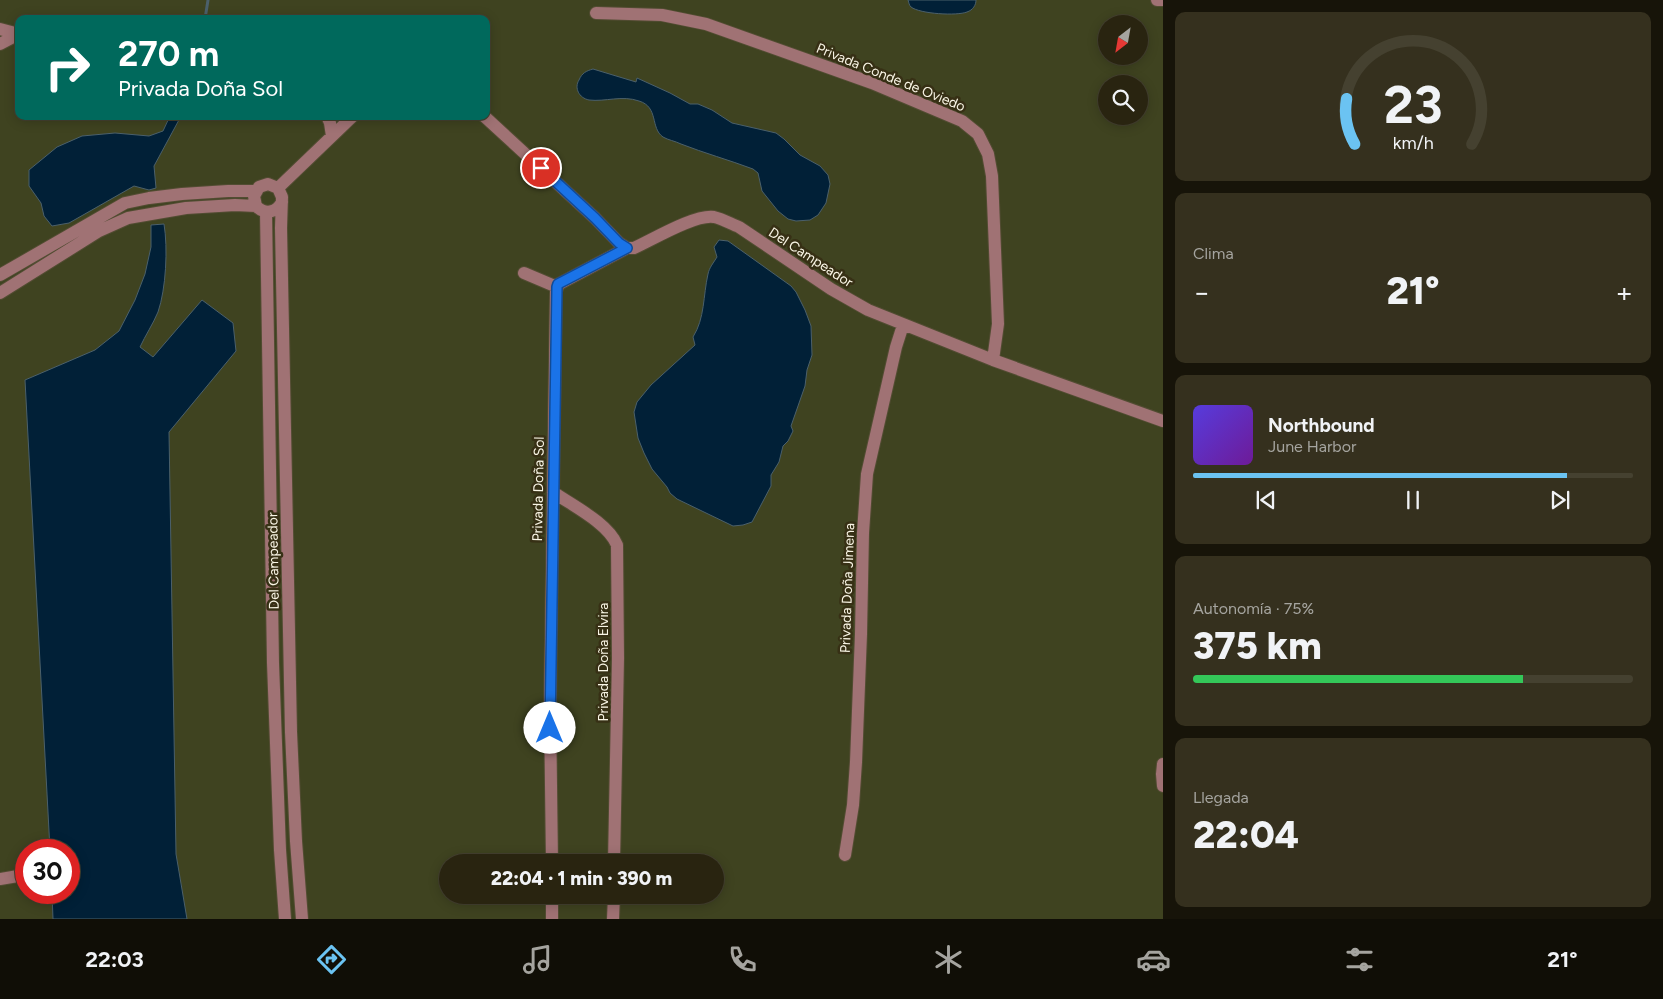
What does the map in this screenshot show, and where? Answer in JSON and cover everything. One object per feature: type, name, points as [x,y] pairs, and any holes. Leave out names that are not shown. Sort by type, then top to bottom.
[{"type":"street","points":[[1157,0],[1163,0]]},
{"type":"street","name":"Privada Conde de Oviedo","points":[[596,13],[662,15],[706,24],[872,83],[962,121],[978,134],[988,154],[992,176],[998,324],[994,360]]},
{"type":"street","points":[[0,29],[15,33]]},
{"type":"street","points":[[0,44],[15,36]]},
{"type":"street","points":[[329,120],[332,136]]},
{"type":"street","points":[[0,275],[125,203],[182,194],[256,191],[259,187],[268,184],[278,188],[349,120]]},
{"type":"street","points":[[488,120],[619,243],[627,248]]},
{"type":"street","name":"Del Campeador","points":[[278,188],[282,197],[290,732],[302,919]]},
{"type":"street","name":"Del Campeador","points":[[256,191],[254,201],[261,209],[269,399],[275,732],[285,919]]},
{"type":"street","points":[[0,293],[99,231],[128,218],[186,208],[235,205],[273,212],[282,202]]},
{"type":"street","name":"Del Campeador","points":[[627,248],[634,248],[696,219],[712,216],[740,228],[831,289],[868,310],[994,360],[1163,421]]},
{"type":"street","points":[[524,273],[557,287],[558,284],[627,248]]},
{"type":"street","name":"Privada Doña Sol","points":[[552,854],[550,709],[557,287]]},
{"type":"street","name":"Privada Doña Jimena","points":[[845,856],[853,805],[856,762],[862,616],[863,533],[867,474],[896,347],[903,325]]},
{"type":"street","points":[[269,399],[284,399]]},
{"type":"street","name":"Privada Doña Elvira","points":[[553,492],[602,526],[614,536],[617,545],[618,658],[614,854]]},
{"type":"street","points":[[272,565],[288,566]]},
{"type":"street","points":[[275,732],[290,732]]},
{"type":"street","points":[[1163,764],[1163,786]]},
{"type":"street","points":[[0,879],[15,877]]},
{"type":"street","points":[[552,904],[552,919]]},
{"type":"street","points":[[613,919],[614,904]]},
{"type":"green space","points":[[0,0],[1163,0],[1163,919],[0,919]]},
{"type":"water","points":[[908,0],[976,0],[974,7],[969,11],[947,14],[930,13],[916,9],[910,6]]},
{"type":"water","points":[[593,69],[636,82],[637,78],[690,104],[698,104],[712,110],[732,123],[776,133],[800,155],[820,166],[828,175],[830,184],[826,203],[818,215],[810,220],[796,221],[788,219],[778,211],[762,191],[758,173],[753,169],[663,137],[659,133],[652,113],[645,104],[633,99],[585,99],[578,92],[577,86],[583,74]]},
{"type":"water","points":[[168,120],[179,120],[154,166],[156,188],[149,190],[134,186],[69,223],[52,226],[44,216],[41,203],[29,186],[29,170],[57,147],[82,136],[115,133],[149,136],[163,131]]},
{"type":"water","points":[[164,224],[166,256],[163,292],[158,312],[140,347],[153,357],[202,300],[233,323],[236,351],[169,432],[176,854],[187,919],[53,919],[52,904],[80,904],[80,839],[49,839],[25,380],[95,350],[119,331],[135,300],[145,274],[151,247],[151,225]]},
{"type":"water","points":[[719,240],[728,241],[791,286],[805,310],[811,326],[812,355],[807,370],[805,386],[791,426],[793,431],[783,446],[779,462],[771,475],[771,486],[752,522],[733,526],[677,499],[670,493],[652,469],[644,453],[638,438],[634,412],[637,402],[651,385],[695,345],[693,337],[702,315],[710,267],[717,257],[714,247]]},
{"type":"waterway","points":[[206,15],[208,0]]},
{"type":"route","points":[[541,168],[622,246],[627,248],[558,284],[556,291],[550,728]]}]
